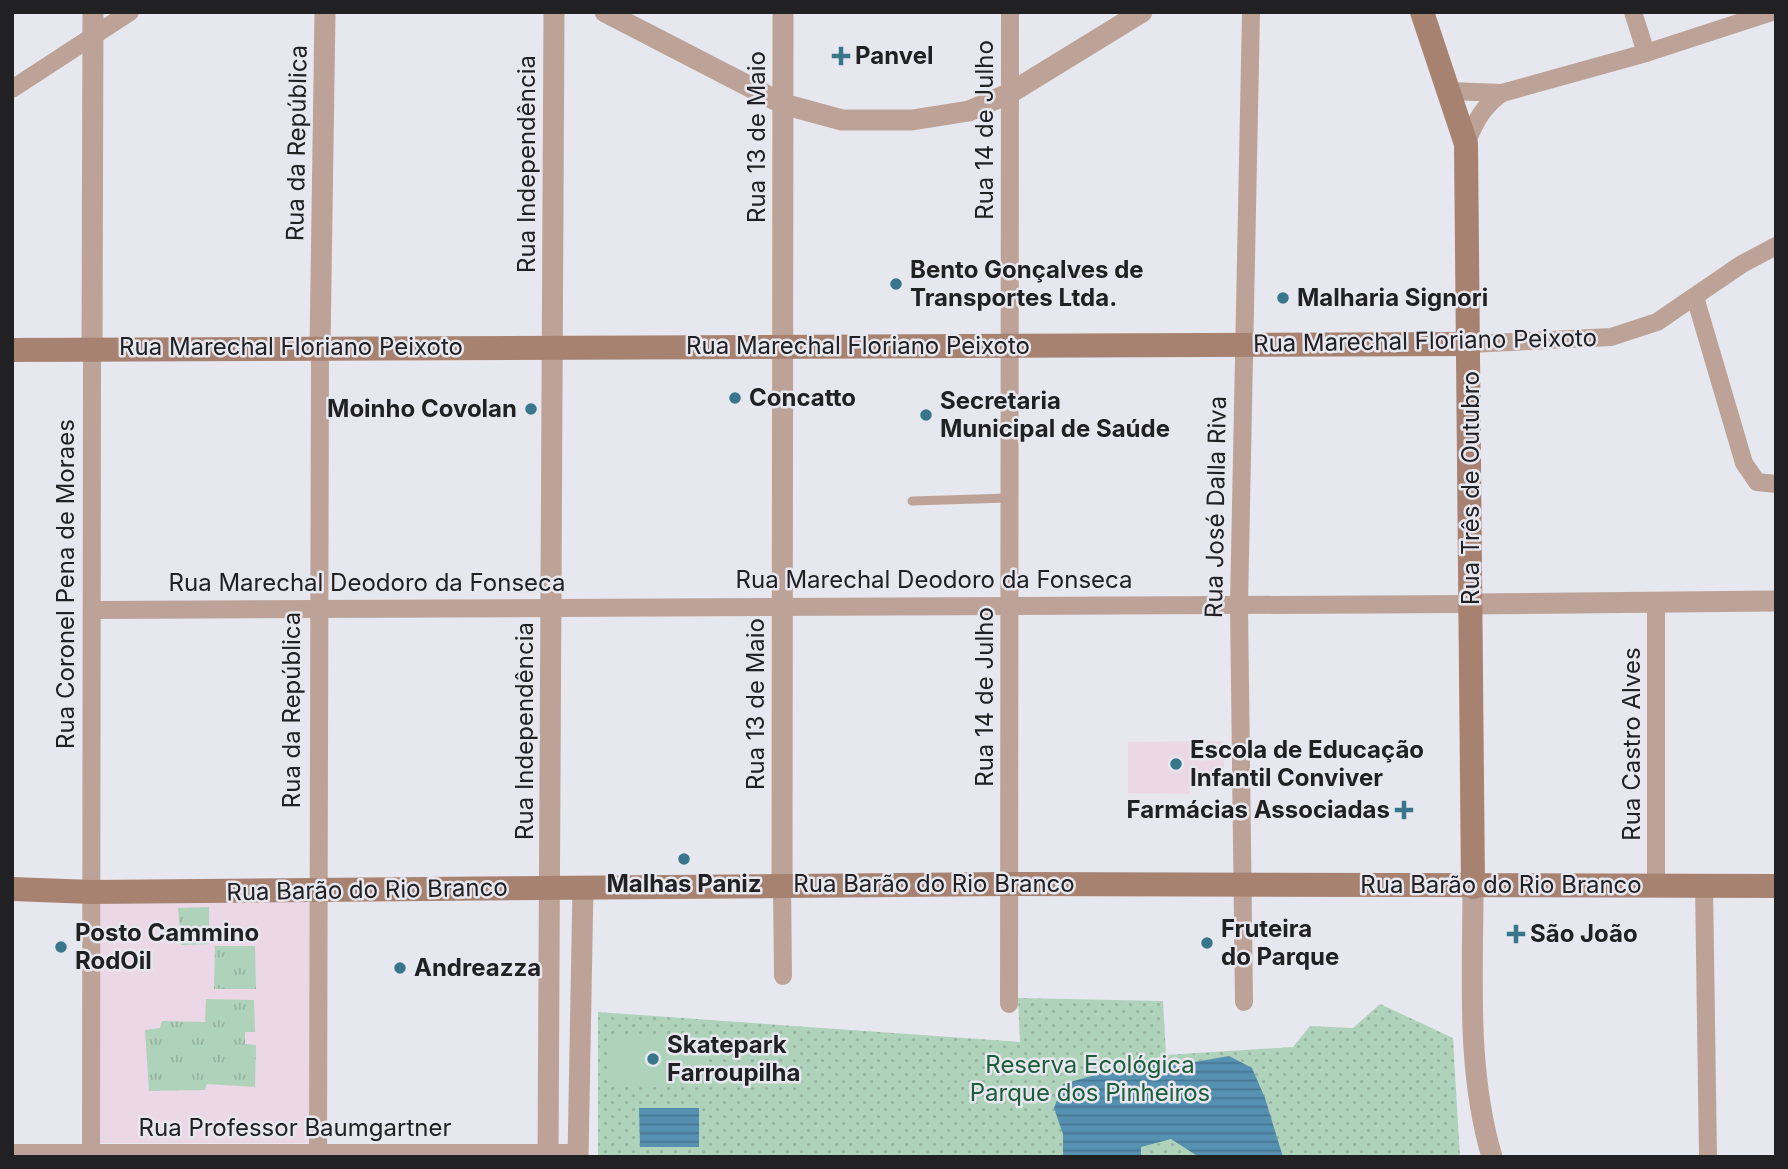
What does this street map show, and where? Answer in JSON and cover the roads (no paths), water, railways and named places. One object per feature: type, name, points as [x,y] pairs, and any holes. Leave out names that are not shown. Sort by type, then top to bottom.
[{"type":"main road","name":"Rua Três de Outubro","points":[[1422,12],[1466,144],[1470,344],[1473,887]]},
{"type":"main road","name":"Rua Marechal Floriano Peixoto","points":[[12,350],[1470,344]]},
{"type":"main road","name":"Rua Barão do Rio Branco","points":[[12,889],[92,892],[1244,883],[1473,887],[1656,884],[1776,886]]},
{"type":"street","name":"Rua Coronel Pena de Moraes","points":[[91,1154],[93,12]]},
{"type":"street","points":[[12,89],[130,12]]},
{"type":"street","name":"Rua da República","points":[[318,1154],[320,347],[325,12]]},
{"type":"street","name":"Rua Independência","points":[[548,1155],[554,12]]},
{"type":"street","points":[[606,12],[783,104],[842,120],[912,120],[969,111],[1010,93],[1142,12]]},
{"type":"street","name":"Rua 13 de Maio","points":[[783,12],[783,976]]},
{"type":"street","name":"Rua 14 de Julho","points":[[1009,1004],[1010,12]]},
{"type":"street","name":"Rua José Dalla Riva","points":[[1244,1002],[1240,605],[1242,345],[1251,12]]},
{"type":"street","points":[[1633,12],[1646,53]]},
{"type":"street","points":[[1449,91],[1502,93],[1646,53],[1772,12]]},
{"type":"street","points":[[1466,144],[1479,115],[1489,102],[1502,93]]},
{"type":"street","name":"Rua Marechal Floriano Peixoto","points":[[1470,344],[1611,337],[1657,322],[1742,264],[1776,246]]},
{"type":"street","points":[[1695,297],[1744,463],[1757,482],[1776,484]]},
{"type":"street","name":"Rua Marechal Deodoro da Fonseca","points":[[92,610],[1776,601]]},
{"type":"street","name":"Rua Castro Alves","points":[[1656,884],[1657,603]]},
{"type":"street","points":[[1704,885],[1708,1157]]},
{"type":"street","points":[[578,1155],[583,887]]},
{"type":"street","points":[[1473,887],[1473,1061],[1482,1124],[1492,1157]]},
{"type":"street","name":"Rua Professor Baumgartner","points":[[12,1153],[578,1155]]},
{"type":"lane","points":[[1009,271],[1088,273]]},
{"type":"lane","points":[[912,501],[1009,498]]},
{"type":"water","points":[[1229,1056],[1252,1068],[1265,1098],[1283,1157],[1199,1157],[1171,1139],[1141,1147],[1141,1157],[1063,1157],[1063,1134],[1054,1108],[1063,1084],[1145,1061],[1183,1064]]},
{"type":"water","points":[[639,1108],[699,1108],[699,1147],[640,1147]]},
{"type":"place","name":"Panvel","points":[[841,56]]},
{"type":"place","name":"Bento Gonçalves de Transportes Ltda.","points":[[896,284]]},
{"type":"place","name":"Malharia Signori","points":[[1283,298]]},
{"type":"place","name":"Concatto","points":[[735,398]]},
{"type":"place","name":"Moinho Covolan","points":[[531,409]]},
{"type":"place","name":"Secretaria Municipal de Saúde","points":[[926,415]]},
{"type":"place","name":"Escola de Educação Infantil Conviver","points":[[1176,764]]},
{"type":"place","name":"Farmácias Associadas","points":[[1404,810]]},
{"type":"place","name":"Malhas Paniz","points":[[684,859]]},
{"type":"place","name":"São João","points":[[1516,934]]},
{"type":"place","name":"Fruteira do Parque","points":[[1207,943]]},
{"type":"place","name":"Posto Cammino RodOil","points":[[61,947]]},
{"type":"place","name":"Andreazza","points":[[400,968]]},
{"type":"place","name":"Skatepark Farroupilha","points":[[653,1059]]},
{"type":"park label","name":"Reserva Ecológica Parque dos Pinheiros","points":[[1090,1079]]}]
